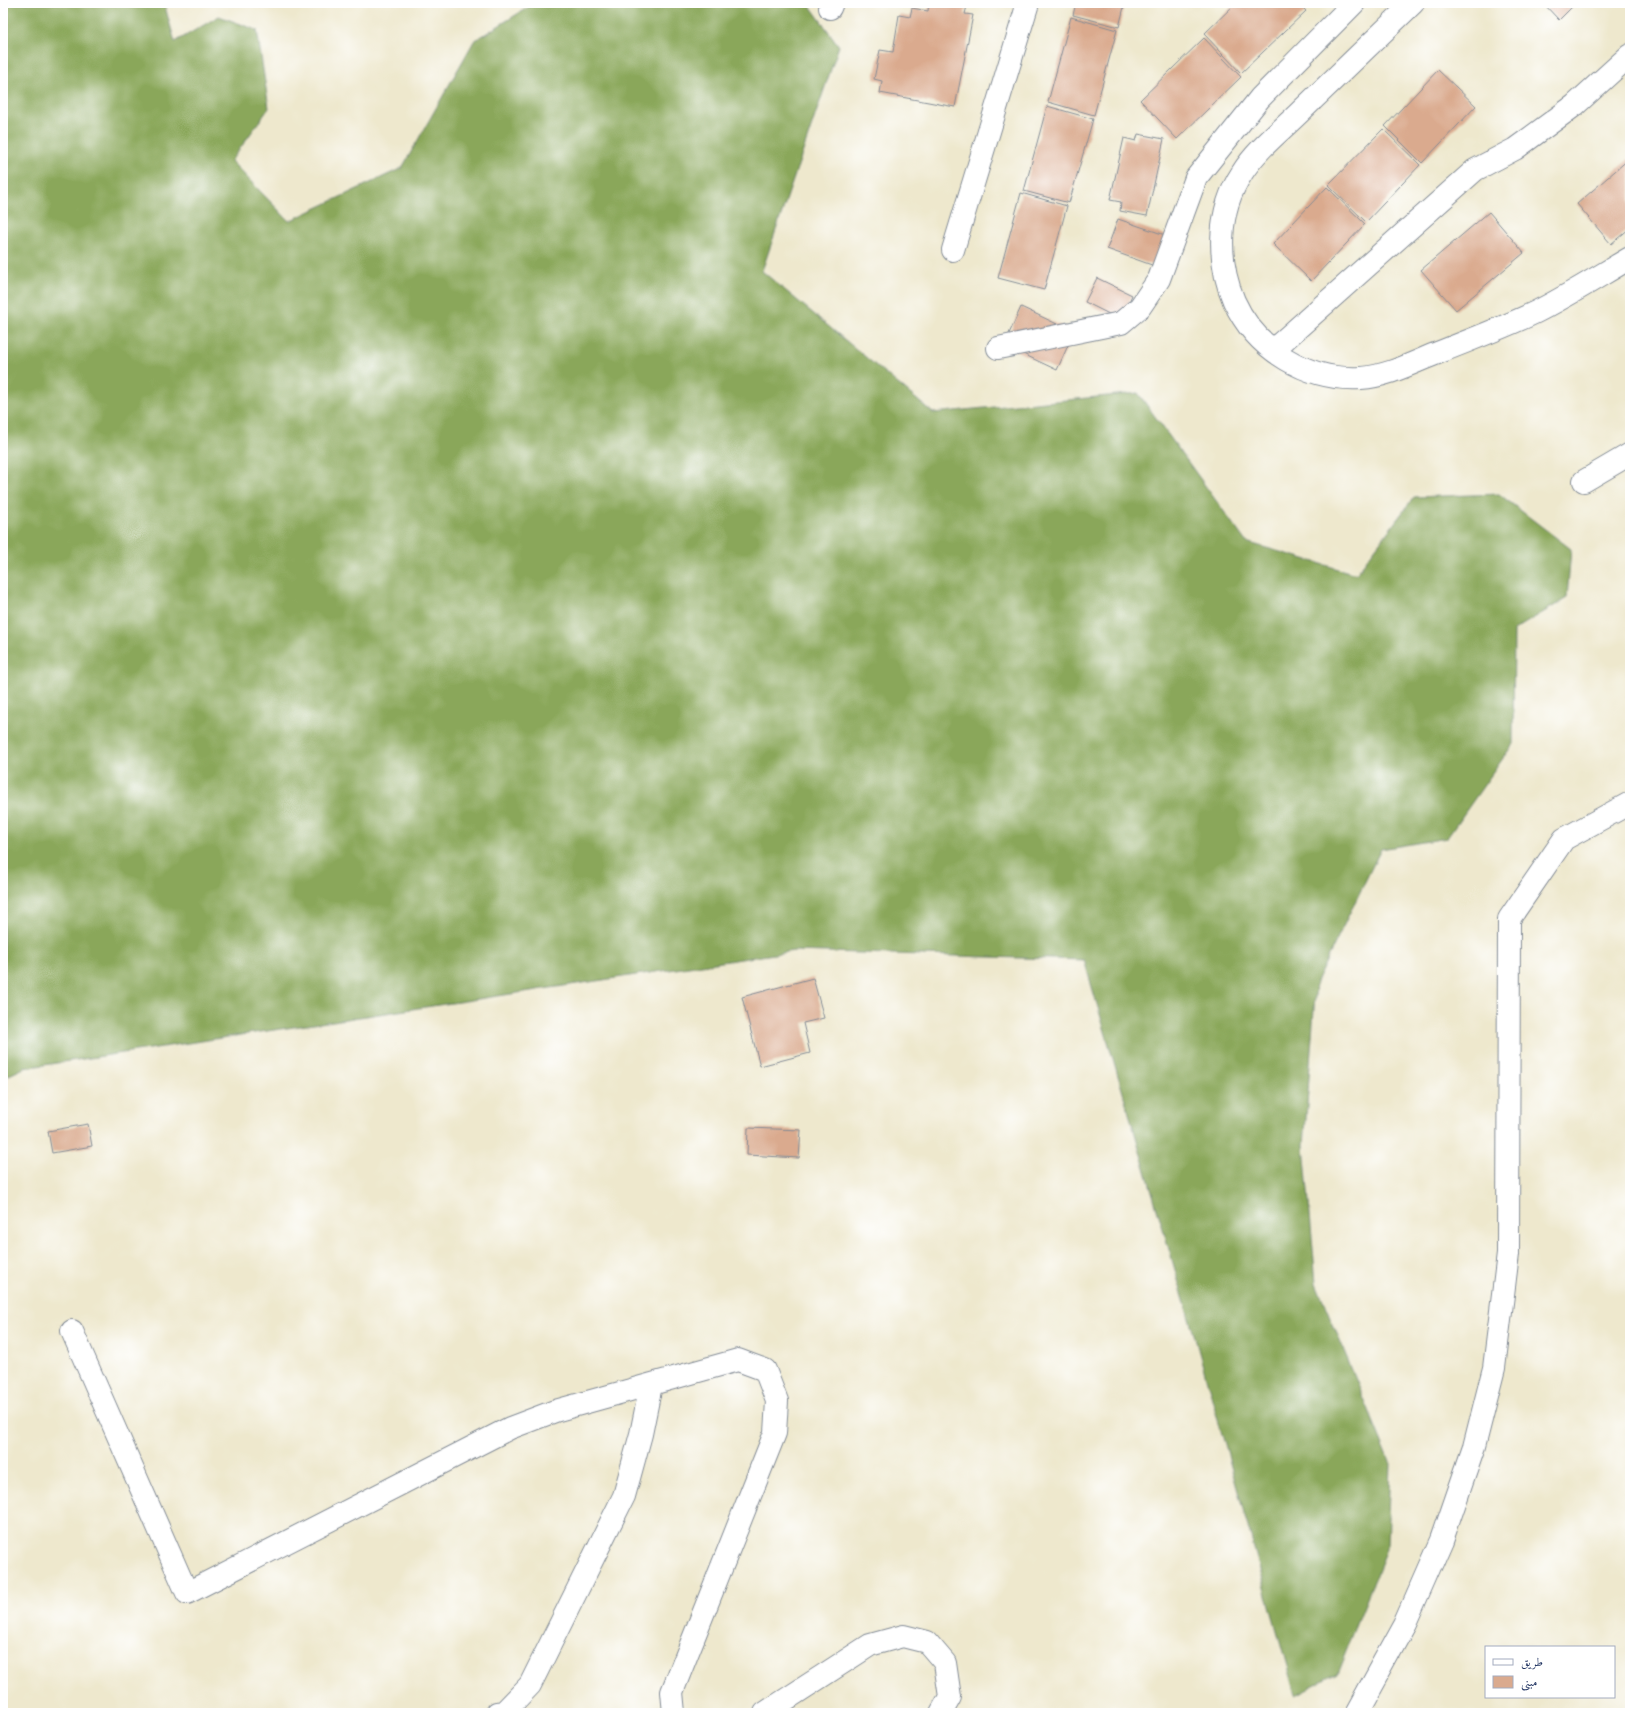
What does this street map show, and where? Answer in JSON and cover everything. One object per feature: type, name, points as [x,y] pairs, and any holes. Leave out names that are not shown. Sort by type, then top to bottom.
[{"type":"street","points":[[953,250],[1028,3]]},
{"type":"street","points":[[998,348],[1121,323],[1140,307],[1159,279],[1196,178],[1260,98],[1354,3]]},
{"type":"street","points":[[1413,3],[1267,144],[1242,173],[1227,205],[1221,248],[1227,284],[1241,315],[1261,340],[1273,350],[1304,369],[1334,377],[1362,378],[1392,372],[1536,312],[1630,258]]},
{"type":"street","points":[[1273,350],[1475,170],[1515,149],[1575,104],[1630,55]]},
{"type":"street","points":[[1584,481],[1630,454]]},
{"type":"street","points":[[1356,1713],[1405,1624],[1442,1540],[1474,1446],[1494,1368],[1508,1254],[1509,919],[1564,839],[1630,803]]},
{"type":"street","points":[[72,1331],[187,1594],[510,1428],[555,1410],[738,1360],[765,1370],[777,1401],[775,1432],[672,1692],[674,1713]]},
{"type":"street","points":[[497,1713],[504,1712],[530,1685],[624,1496],[642,1434],[651,1384]]},
{"type":"street","points":[[765,1713],[870,1645],[903,1636],[927,1642],[945,1664],[950,1697],[941,1713]]},
{"type":"green space","points":[[3,3],[164,3],[175,42],[219,16],[257,30],[269,108],[231,161],[289,221],[402,168],[474,41],[535,3],[808,3],[839,46],[762,271],[933,413],[1138,393],[1246,542],[1356,574],[1414,497],[1499,494],[1571,549],[1567,598],[1514,630],[1513,744],[1447,838],[1381,849],[1316,982],[1304,1146],[1316,1283],[1390,1462],[1387,1549],[1337,1673],[1295,1695],[1195,1338],[1084,960],[794,951],[24,1068],[3,1078]]},
{"type":"building","points":[[929,3],[954,3],[967,6],[965,14],[973,15],[955,107],[880,93],[882,81],[874,79],[880,50],[893,52],[899,15],[910,17],[912,8],[928,11]]},
{"type":"building","points":[[1076,3],[1125,3],[1119,27],[1073,15]]},
{"type":"building","points":[[1236,3],[1298,3],[1306,11],[1241,73],[1204,34]]},
{"type":"building","points":[[1301,3],[1310,3],[1305,8]]},
{"type":"building","points":[[1543,3],[1576,3],[1559,20]]},
{"type":"building","points":[[1071,17],[1117,30],[1094,115],[1048,102]]},
{"type":"building","points":[[1204,38],[1241,77],[1177,139],[1140,100]]},
{"type":"building","points":[[1438,70],[1476,106],[1422,163],[1385,126]]},
{"type":"building","points":[[1047,106],[1093,119],[1069,203],[1024,191]]},
{"type":"building","points":[[1383,129],[1420,165],[1366,222],[1328,185]]},
{"type":"building","points":[[1138,134],[1164,139],[1147,216],[1120,211],[1121,202],[1110,200],[1124,138],[1136,141]]},
{"type":"building","points":[[1630,158],[1630,228],[1611,244],[1577,204]]},
{"type":"building","points":[[1327,187],[1365,224],[1311,281],[1273,244]]},
{"type":"building","points":[[1021,193],[1067,206],[1044,290],[998,278]]},
{"type":"building","points":[[1489,212],[1524,253],[1456,310],[1421,270]]},
{"type":"building","points":[[1118,219],[1174,238],[1163,269],[1107,249]]},
{"type":"building","points":[[1097,278],[1132,295],[1121,320],[1085,302]]},
{"type":"building","points":[[1021,307],[1074,332],[1057,370],[1004,345]]},
{"type":"building","points":[[813,978],[824,1018],[803,1023],[810,1053],[760,1066],[742,997]]},
{"type":"building","points":[[88,1124],[92,1146],[52,1153],[48,1131]]},
{"type":"building","points":[[748,1128],[801,1130],[799,1158],[747,1155]]}]
